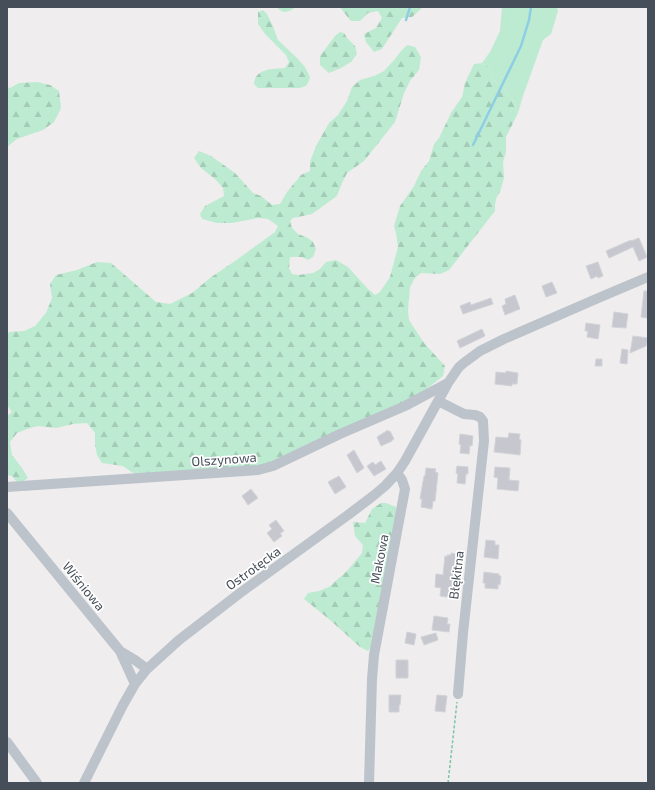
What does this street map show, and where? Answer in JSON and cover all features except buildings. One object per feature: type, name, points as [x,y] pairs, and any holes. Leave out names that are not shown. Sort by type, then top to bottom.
[{"type":"street","name":"Ostrołęcka","points":[[84,783],[122,705],[146,669],[179,640],[240,593],[385,486],[397,473],[416,442],[448,383],[459,367],[480,351],[581,305],[648,277]]},
{"type":"street","name":"Olszynowa","points":[[7,487],[265,468],[405,406],[448,383]]},
{"type":"street","name":"Błękitna","points":[[438,401],[464,414],[480,417],[483,421],[484,441],[462,634],[458,694]]},
{"type":"street","name":"Makowa","points":[[369,783],[372,679],[375,651],[405,489],[402,480],[397,473]]},
{"type":"street","name":"Wiśniowa","points":[[7,513],[120,651],[146,669]]},
{"type":"street","points":[[120,651],[135,684]]},
{"type":"street","points":[[7,742],[37,783]]},
{"type":"path","points":[[448,783],[458,694]]},
{"type":"green space","points":[[277,7],[296,7],[284,12],[279,10]]},
{"type":"green space","points":[[340,7],[422,7],[412,17],[402,18],[382,49],[374,52],[366,42],[364,34],[376,28],[382,18],[378,11],[368,13],[360,21],[351,21]]},
{"type":"green space","points":[[502,7],[557,7],[558,11],[551,34],[543,40],[518,113],[513,101],[502,87],[492,79],[489,68],[482,63],[490,52],[500,31]]},
{"type":"green space","points":[[263,10],[267,14],[272,24],[278,40],[305,67],[310,77],[308,83],[304,87],[258,88],[254,84],[255,79],[261,72],[270,69],[285,68],[289,62],[286,55],[265,34],[258,24],[258,12]]},
{"type":"green space","points":[[340,32],[344,33],[355,46],[357,54],[351,62],[329,73],[320,65],[320,56],[335,36]]},
{"type":"green space","points":[[407,45],[415,47],[421,57],[419,70],[410,81],[404,93],[395,122],[364,161],[347,173],[337,196],[312,214],[293,218],[290,221],[292,228],[298,234],[313,242],[316,249],[313,257],[308,260],[302,257],[290,257],[289,268],[292,274],[298,275],[313,273],[320,269],[326,262],[336,260],[348,267],[375,295],[380,292],[390,277],[398,247],[394,226],[400,206],[414,186],[421,171],[429,161],[434,144],[439,138],[451,113],[462,97],[465,83],[474,64],[482,63],[489,68],[492,79],[502,87],[513,101],[518,113],[506,137],[506,152],[503,162],[504,178],[500,192],[497,196],[495,211],[449,270],[440,274],[421,273],[415,278],[410,287],[408,310],[409,320],[424,343],[445,366],[443,376],[403,405],[259,467],[136,475],[123,466],[102,463],[97,455],[95,433],[87,423],[73,424],[56,428],[38,426],[17,433],[10,442],[12,455],[28,478],[22,482],[16,481],[12,476],[7,475],[7,416],[12,412],[7,405],[7,335],[9,332],[24,331],[35,326],[46,313],[52,298],[50,284],[56,275],[77,270],[97,262],[111,263],[156,302],[170,304],[192,293],[210,278],[275,232],[278,226],[268,219],[258,218],[232,223],[217,223],[202,219],[200,214],[205,206],[224,196],[223,188],[215,179],[201,168],[194,158],[199,151],[211,156],[235,173],[253,193],[261,196],[272,205],[280,204],[287,192],[301,175],[310,171],[310,162],[316,146],[329,123],[338,115],[347,101],[352,87],[360,80],[384,71]]},
{"type":"green space","points":[[37,82],[50,85],[59,91],[61,108],[54,122],[43,130],[17,139],[7,147],[7,87],[10,88],[19,83]]},
{"type":"green space","points":[[381,503],[386,503],[396,507],[396,513],[372,646],[368,651],[360,647],[304,599],[308,593],[329,587],[347,571],[362,553],[363,545],[355,536],[353,522],[365,523],[372,509]]},
{"type":"waterway","points":[[406,20],[410,7]]},
{"type":"waterway","points":[[473,145],[521,46],[529,20],[531,7]]}]
